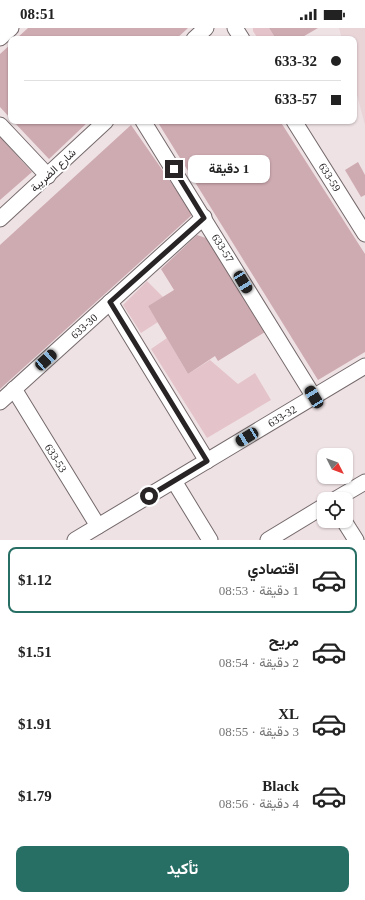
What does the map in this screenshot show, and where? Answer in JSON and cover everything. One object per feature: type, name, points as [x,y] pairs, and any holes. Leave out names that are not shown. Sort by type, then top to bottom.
[{"type":"street","points":[[0,38],[11,28]]},
{"type":"street","points":[[197,36],[206,28]]},
{"type":"street","name":"شارع الضريبة","points":[[0,219],[103,124]]},
{"type":"street","name":"633-57","points":[[145,124],[314,397]]},
{"type":"street","name":"633-59","points":[[296,124],[365,234]]},
{"type":"street","points":[[0,125],[48,176]]},
{"type":"street","name":"633-30","points":[[0,402],[204,218]]},
{"type":"street","points":[[110,302],[207,461]]},
{"type":"street","name":"633-32","points":[[75,540],[365,366]]},
{"type":"street","name":"633-53","points":[[14,389],[98,526]]},
{"type":"street","points":[[174,481],[210,540]]},
{"type":"street","points":[[348,492],[365,482]]},
{"type":"street","points":[[268,540],[317,510]]},
{"type":"street","points":[[348,528],[356,540]]},
{"type":"shaded area","points":[[253,28],[269,28],[274,36],[256,36]]},
{"type":"shaded area","points":[[339,28],[365,28],[365,125],[357,95],[357,36],[341,36]]},
{"type":"shaded area","points":[[147,281],[163,297],[148,306],[158,322],[141,333],[123,305]]},
{"type":"shaded area","points":[[167,338],[188,374],[210,360],[238,384],[255,373],[271,400],[207,438],[151,349]]},
{"type":"building","points":[[28,28],[188,28],[179,36],[19,36]]},
{"type":"building","points":[[269,28],[318,28],[304,36],[274,36]]},
{"type":"building","points":[[8,47],[8,116],[0,107],[0,54]]},
{"type":"building","points":[[16,124],[86,124],[49,159]]},
{"type":"building","points":[[159,124],[282,124],[365,254],[365,352],[318,380]]},
{"type":"building","points":[[131,125],[193,214],[0,389],[0,245]]},
{"type":"building","points":[[0,137],[32,172],[0,200]]},
{"type":"building","points":[[358,162],[365,175],[365,195],[361,197],[345,170]]},
{"type":"building","points":[[197,235],[206,238],[265,332],[218,361],[215,356],[188,374],[148,306],[174,290],[161,269]]},
{"type":"route","points":[[149,496],[207,461],[110,302],[204,218],[174,169]]}]
